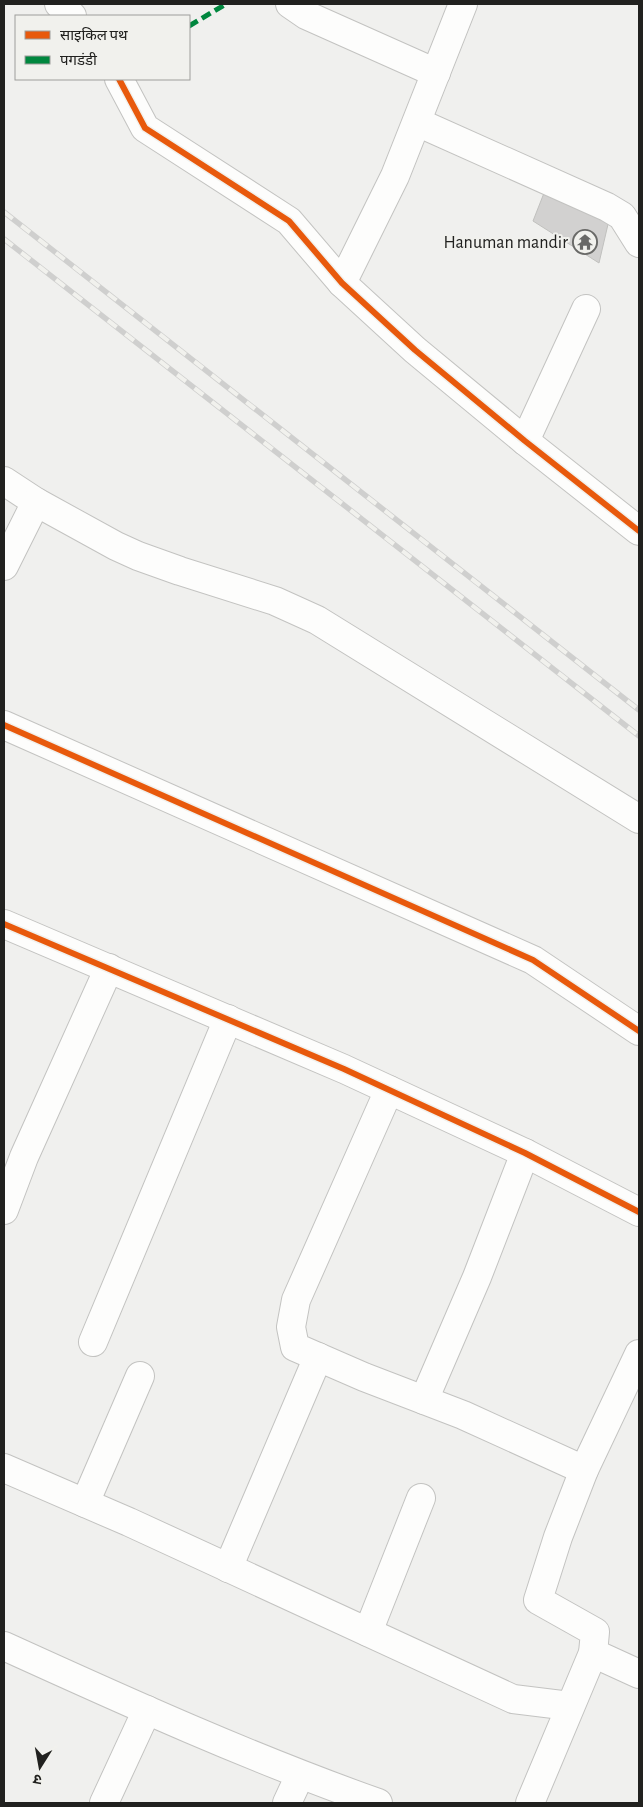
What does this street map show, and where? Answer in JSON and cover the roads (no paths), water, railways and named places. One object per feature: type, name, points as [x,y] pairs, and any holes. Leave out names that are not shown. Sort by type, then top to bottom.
[{"type":"street","points":[[59,4],[71,15]]},
{"type":"street","points":[[290,4],[306,15],[436,72]]},
{"type":"street","points":[[342,283],[396,176],[463,4]]},
{"type":"street","points":[[119,80],[145,128],[290,221],[342,283],[415,350],[525,441],[639,531]]},
{"type":"street","points":[[417,122],[607,207],[622,216],[639,243]]},
{"type":"street","points":[[525,441],[586,309]]},
{"type":"street","points":[[4,481],[36,502],[138,556],[275,601],[318,620],[639,819]]},
{"type":"street","points":[[4,566],[36,502]]},
{"type":"street","points":[[4,725],[533,960],[639,1031]]},
{"type":"street","points":[[4,924],[389,1090],[525,1153],[639,1212]]},
{"type":"street","points":[[4,1210],[24,1157],[108,968]]},
{"type":"street","points":[[93,1342],[228,1019]]},
{"type":"street","points":[[389,1090],[296,1300],[291,1327],[295,1347],[463,1415],[584,1470]]},
{"type":"street","points":[[424,1400],[477,1276],[525,1153]]},
{"type":"street","points":[[530,1803],[593,1653],[595,1632],[538,1600],[558,1537],[584,1470],[639,1354]]},
{"type":"street","points":[[228,1568],[318,1357]]},
{"type":"street","points":[[85,1503],[140,1376]]},
{"type":"street","points":[[4,1468],[85,1503],[513,1699],[570,1706]]},
{"type":"street","points":[[368,1632],[421,1498]]},
{"type":"street","points":[[4,1646],[147,1710],[300,1774],[378,1803]]},
{"type":"street","points":[[593,1653],[639,1674]]},
{"type":"street","points":[[104,1803],[147,1710]]},
{"type":"street","points":[[287,1803],[300,1774]]},
{"type":"railway","points":[[4,212],[639,710]]},
{"type":"railway","points":[[4,239],[639,736]]},
{"type":"place","name":"Hanuman mandir","points":[[585,242]]}]
